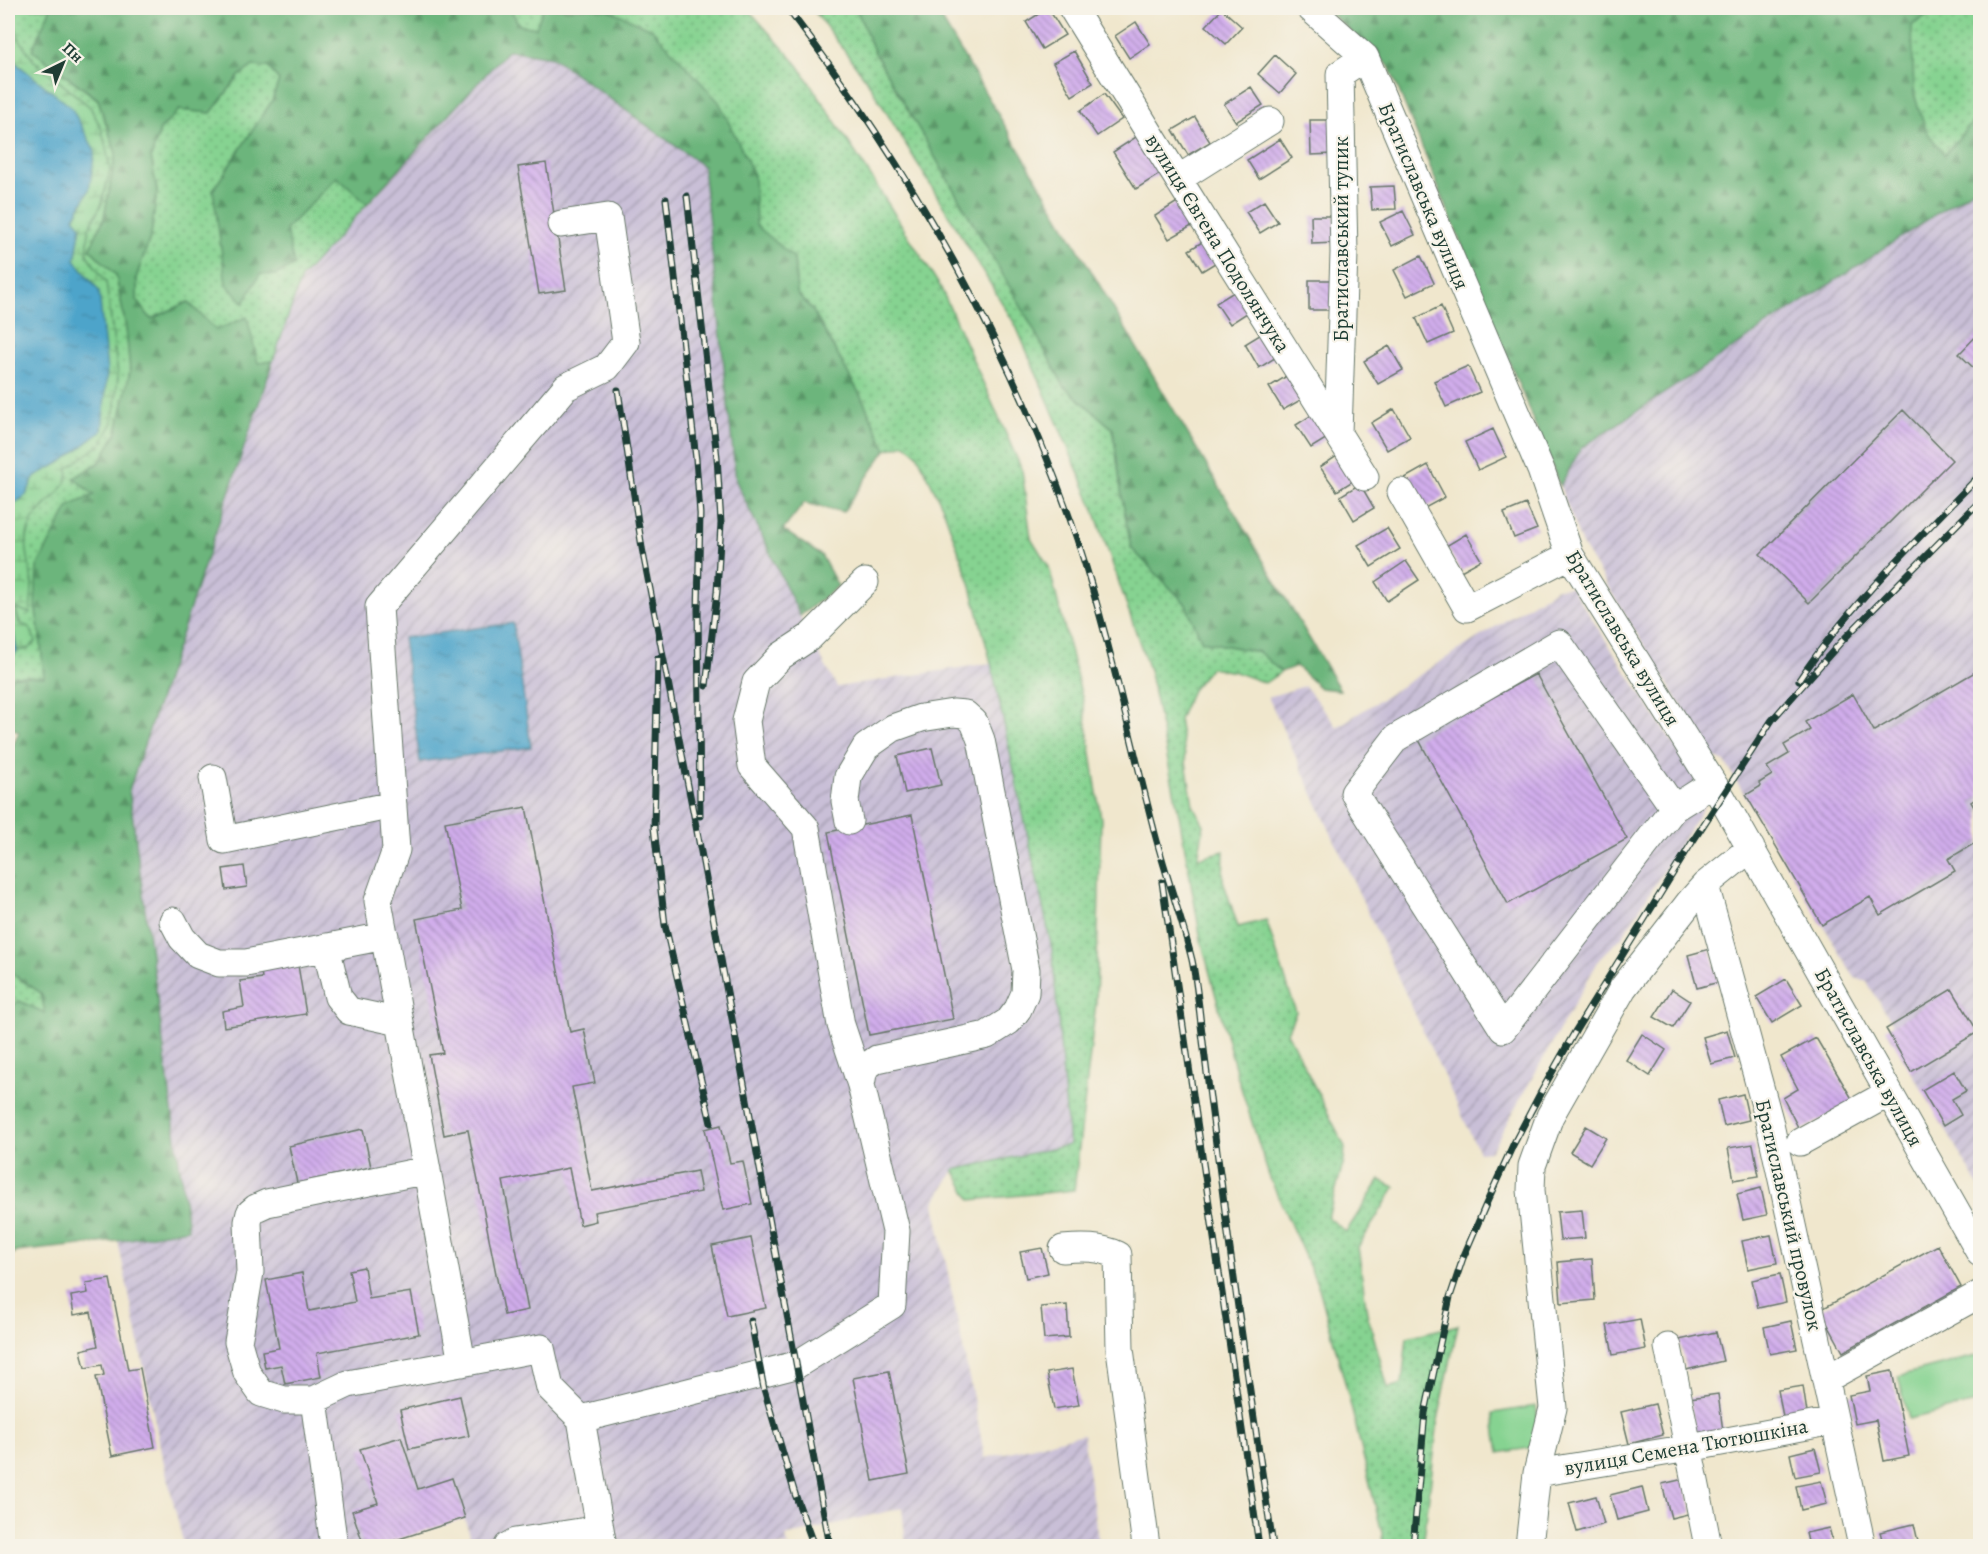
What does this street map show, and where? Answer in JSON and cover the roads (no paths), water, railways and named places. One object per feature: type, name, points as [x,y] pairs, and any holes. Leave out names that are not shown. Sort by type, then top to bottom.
[{"type":"street","name":"вулиця Євгена Подолянчука","points":[[1072,8],[1365,477]]},
{"type":"street","name":"Братиславська вулиця","points":[[1310,8],[1365,57],[1541,470],[1570,555],[1750,848],[1980,1253]]},
{"type":"street","name":"Братиславський тупик","points":[[1338,434],[1344,253],[1340,75],[1365,57]]},
{"type":"street","points":[[1178,180],[1270,121]]},
{"type":"street","points":[[462,1363],[378,901],[396,850],[379,607],[566,387],[607,367],[626,342],[608,217],[561,224]]},
{"type":"street","points":[[1401,492],[1467,608],[1570,555]]},
{"type":"street","points":[[581,1419],[796,1365],[892,1305],[896,1231],[861,1085],[841,1025],[806,828],[752,766],[746,721],[756,682],[780,656],[810,637],[865,582]]},
{"type":"street","points":[[1674,808],[1559,643],[1396,738],[1354,793],[1503,1029],[1674,808],[1701,791],[1714,787]]},
{"type":"street","points":[[849,821],[845,801],[848,777],[866,747],[893,728],[921,718],[953,713],[965,714],[974,722],[981,740],[1026,970],[1025,993],[1009,1021],[987,1035],[877,1059],[864,1068],[861,1085]]},
{"type":"street","points":[[213,778],[224,840],[393,805]]},
{"type":"street","points":[[1529,1546],[1537,1473],[1553,1408],[1531,1190],[1532,1166],[1550,1116],[1623,988],[1705,885],[1750,848]]},
{"type":"street","name":"Братиславський провулок","points":[[1705,885],[1769,1120],[1862,1546]]},
{"type":"street","points":[[173,921],[182,938],[198,955],[219,963],[246,963],[385,936]]},
{"type":"street","points":[[326,947],[338,997],[349,1011],[400,1022]]},
{"type":"street","points":[[1800,1142],[1889,1093]]},
{"type":"street","points":[[427,1170],[267,1203],[250,1213],[248,1222],[250,1272],[238,1342],[247,1373],[261,1393],[284,1400],[314,1400],[348,1384],[541,1348],[550,1388],[581,1419],[601,1538],[515,1542],[508,1546]]},
{"type":"street","points":[[1063,1249],[1083,1247],[1106,1250],[1118,1255],[1120,1349],[1146,1546]]},
{"type":"street","points":[[1826,1379],[1980,1294]]},
{"type":"street","points":[[1668,1347],[1708,1546]]},
{"type":"street","points":[[314,1400],[334,1546]]},
{"type":"street","name":"вулиця Семена Тютюшкіна","points":[[1537,1473],[1834,1421]]},
{"type":"water","points":[[8,37],[16,63],[71,107],[95,151],[89,190],[74,218],[81,226],[75,260],[99,291],[107,371],[102,431],[63,461],[35,476],[26,495],[8,509]]},
{"type":"water","points":[[8,606],[17,651],[8,663]]},
{"type":"water","points":[[513,623],[531,747],[420,762],[403,638]]},
{"type":"railway","points":[[787,8],[875,131],[954,262],[1022,398],[1077,539],[1108,646],[1157,843],[1192,960],[1233,1272],[1273,1546]]},
{"type":"railway","points":[[687,196],[717,457],[721,523],[717,592],[706,686]]},
{"type":"railway","points":[[666,199],[696,459],[700,514],[698,609],[700,816]]},
{"type":"railway","points":[[618,390],[642,548],[830,1546]]},
{"type":"railway","points":[[1799,680],[1862,599],[1908,548],[1980,475]]},
{"type":"railway","points":[[1413,1546],[1425,1413],[1450,1297],[1463,1258],[1487,1202],[1541,1092],[1576,1030],[1691,844],[1772,720],[1841,642],[1980,501]]},
{"type":"railway","points":[[658,658],[654,828],[665,925],[711,1123]]},
{"type":"railway","points":[[1162,882],[1259,1546]]},
{"type":"railway","points":[[751,1321],[764,1389],[795,1494],[814,1546]]}]
